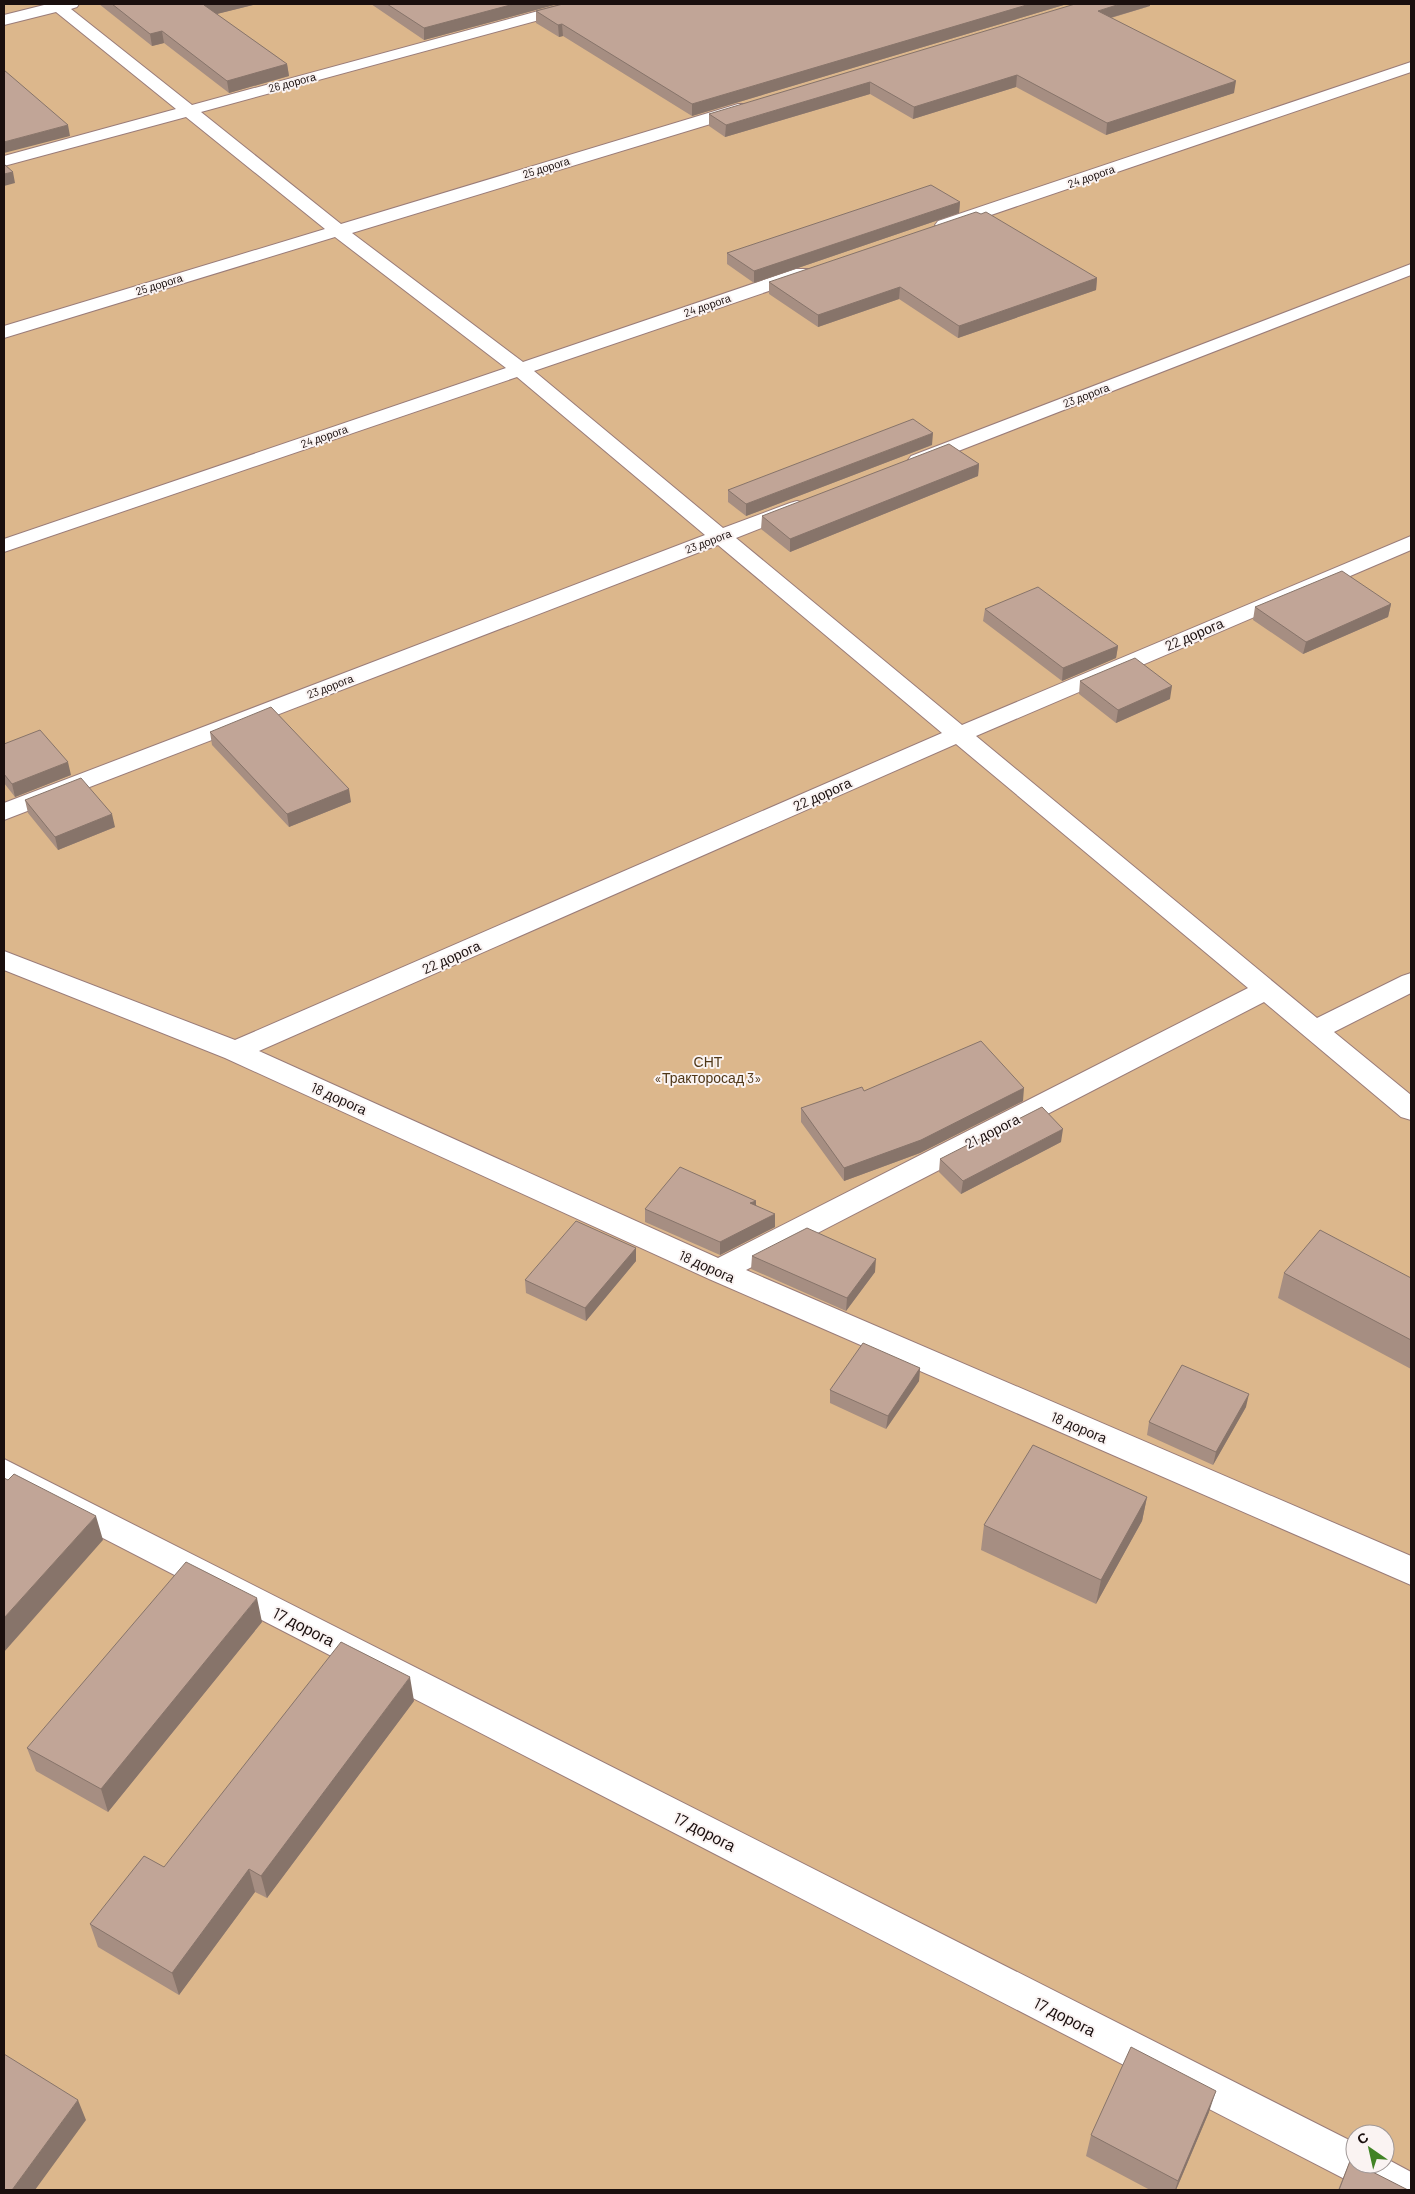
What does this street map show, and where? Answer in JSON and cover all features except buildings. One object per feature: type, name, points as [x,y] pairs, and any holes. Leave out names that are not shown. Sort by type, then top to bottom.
[{"type":"street","name":"26 дорога","points":[[4,161],[581,4]]},
{"type":"street","points":[[4,20],[62,5],[188,111],[337,230],[519,369],[1411,1110]]},
{"type":"street","name":"24 дорога","points":[[923,232],[1411,68]]},
{"type":"street","name":"25 дорога","points":[[4,332],[756,104]]},
{"type":"street","name":"24 дорога","points":[[4,546],[820,267]]},
{"type":"street","name":"23 дорога","points":[[896,469],[1411,270]]},
{"type":"street","name":"23 дорога","points":[[4,812],[813,501]]},
{"type":"street","name":"22 дорога","points":[[235,1051],[960,734],[1411,542]]},
{"type":"street","name":"18 дорога","points":[[4,960],[235,1051],[719,1271],[1411,1571]]},
{"type":"street","points":[[1315,1030],[1411,982]]},
{"type":"street","name":"21 дорога","points":[[719,1271],[1266,990]]},
{"type":"street","name":"17 дорога","points":[[4,1472],[1406,2190]]},
{"type":"green space","name":"СНТ «Тракторосад 3»","points":[[4,4],[1411,4],[1411,2190],[4,2190]]}]
